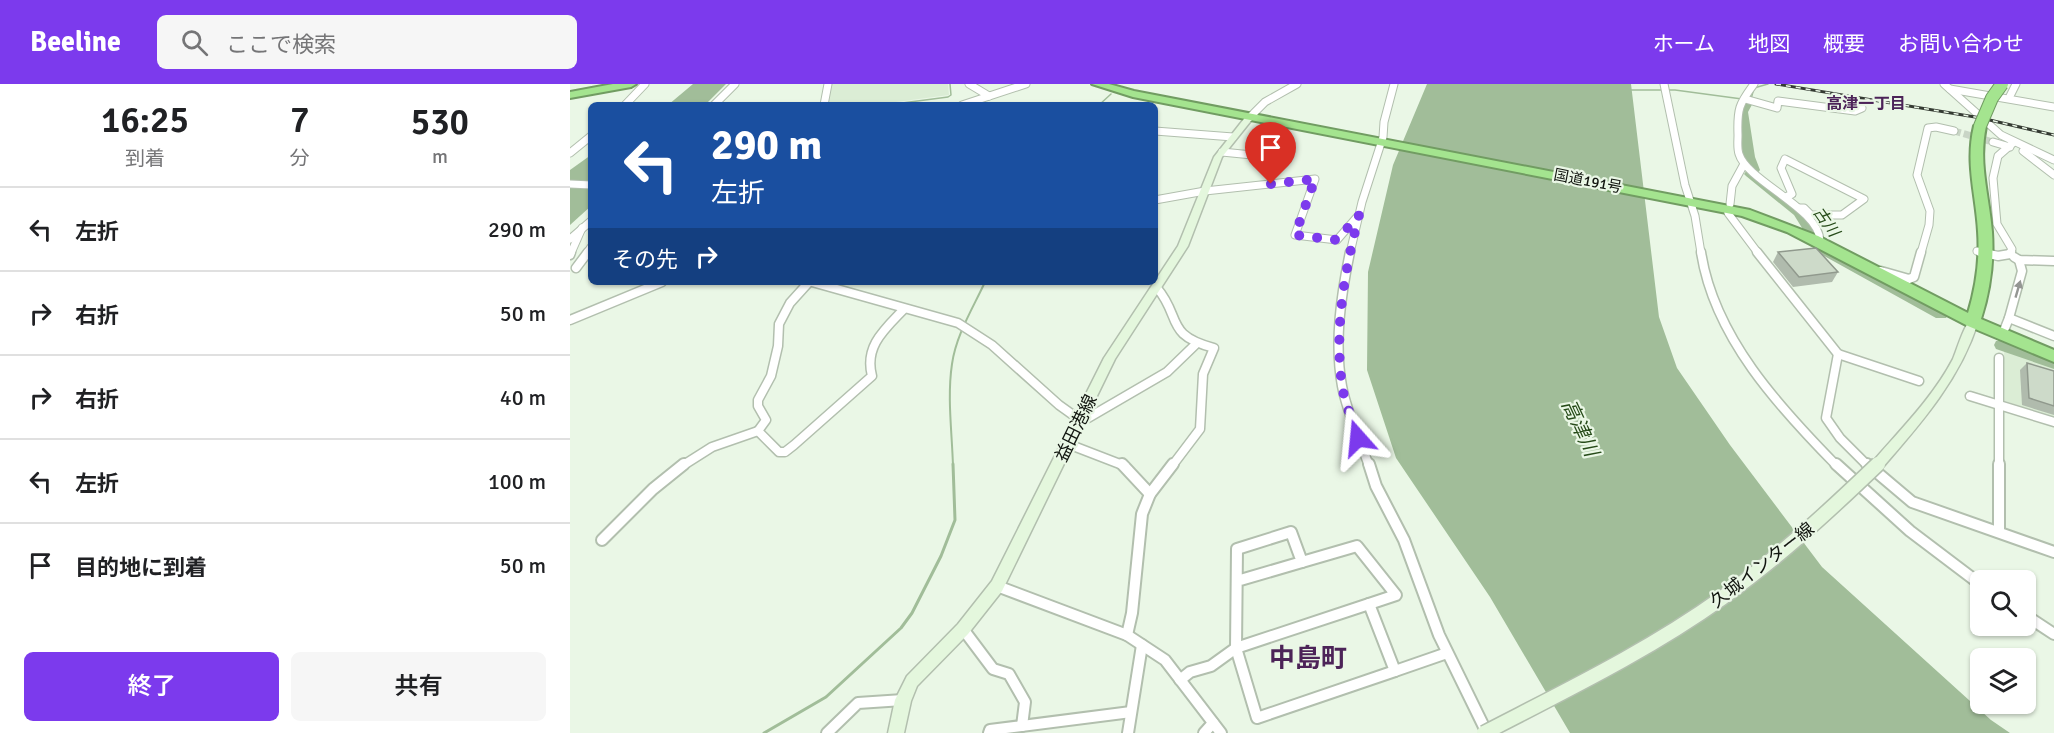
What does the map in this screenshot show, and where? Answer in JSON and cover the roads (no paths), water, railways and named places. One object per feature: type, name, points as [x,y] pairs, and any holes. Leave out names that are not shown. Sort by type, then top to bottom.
[{"type":"highway","points":[[570,95],[631,84]]},
{"type":"highway","name":"国道191号","points":[[1097,84],[1132,94],[1688,201],[1765,218],[1820,241],[1872,271],[1973,322],[2054,356]]},
{"type":"highway","points":[[1973,322],[1978,306],[1980,252],[1985,230],[1974,165],[1976,125],[1985,97],[1995,84]]},
{"type":"highway","points":[[1976,125],[2002,84]]},
{"type":"main road","name":"益田港線","points":[[896,733],[903,700],[912,681],[963,629],[997,586],[1110,358],[1183,246],[1222,152],[1250,117]]},
{"type":"main road","name":"久城インター線","points":[[1485,733],[1619,663],[1721,599],[1807,532],[1879,463],[1947,381],[1973,322]]},
{"type":"street","points":[[628,102],[645,84]]},
{"type":"street","points":[[717,102],[735,84]]},
{"type":"street","points":[[825,102],[828,84]]},
{"type":"street","points":[[969,84],[989,96]]},
{"type":"street","points":[[975,102],[1026,84]]},
{"type":"street","points":[[1250,117],[1267,101],[1297,84]]},
{"type":"street","points":[[1394,84],[1382,142],[1359,215],[1343,284],[1339,337],[1342,387],[1376,486],[1404,540],[1447,653],[1485,733]]},
{"type":"street","points":[[1664,84],[1688,201],[1700,233],[1704,269],[1710,290],[1725,322],[1772,393],[1853,479],[1906,527],[1970,576]]},
{"type":"street","points":[[1754,84],[1739,104],[1737,114],[1740,154],[1744,164],[1799,208],[1820,235],[1820,241]]},
{"type":"street","points":[[1966,91],[1970,84]]},
{"type":"street","points":[[2009,98],[2016,84]]},
{"type":"street","points":[[1947,86],[2054,107]]},
{"type":"street","points":[[1947,86],[2010,144],[2024,151],[2054,175]]},
{"type":"street","points":[[1745,99],[1777,108],[1778,101],[1855,111],[1862,108]]},
{"type":"street","points":[[1872,271],[1909,279],[1914,276],[1929,225],[1930,211],[1917,175],[1928,128],[1936,127],[1954,131]]},
{"type":"street","points":[[1158,131],[1233,137]]},
{"type":"street","points":[[570,153],[588,138]]},
{"type":"street","points":[[1993,142],[2010,144],[2054,160]]},
{"type":"street","points":[[2010,144],[1995,164],[1994,197],[1998,228],[2011,245],[2010,254]]},
{"type":"street","points":[[1222,152],[1262,156]]},
{"type":"street","points":[[1786,197],[1792,194],[1781,168],[1785,159],[1864,199],[1842,215],[1811,215],[1804,208],[1799,208]]},
{"type":"street","points":[[1744,164],[1732,186],[1730,218],[1838,354],[1919,381]]},
{"type":"street","points":[[1158,199],[1205,191],[1315,179],[1295,235],[1337,240],[1359,215]]},
{"type":"street","points":[[570,184],[588,185]]},
{"type":"street","points":[[570,239],[588,223]]},
{"type":"street","points":[[570,255],[582,228]]},
{"type":"street","points":[[576,268],[588,252]]},
{"type":"street","points":[[1980,252],[1998,256],[2010,254],[2019,260],[2054,261]]},
{"type":"street","points":[[2006,328],[2022,271],[2019,260]]},
{"type":"street","points":[[570,320],[655,285]]},
{"type":"street","points":[[602,540],[645,494],[678,468],[724,443],[758,431],[766,420],[758,406],[758,400],[771,376],[778,346],[779,324],[790,303],[808,285]]},
{"type":"street","points":[[821,285],[958,323],[992,345],[1059,405],[1080,420],[1088,418],[1167,372],[1196,344]]},
{"type":"street","points":[[1127,635],[1132,613],[1142,514],[1150,494],[1200,429],[1203,374],[1215,348],[1192,343],[1181,333],[1171,317],[1164,296],[1157,288]]},
{"type":"street","points":[[758,431],[779,452],[785,452],[794,445],[872,376],[869,362],[872,346],[904,309]]},
{"type":"street","points":[[2009,318],[2054,336]]},
{"type":"street","points":[[1838,354],[1826,418],[1830,426],[1902,496],[1912,502],[2054,552]]},
{"type":"street","points":[[1999,358],[1999,532]]},
{"type":"street","points":[[1970,396],[2054,422]]},
{"type":"street","points":[[1068,444],[1124,465],[1150,494]]},
{"type":"street","points":[[1302,562],[1291,532],[1237,549],[1236,648],[1257,718],[1447,653]]},
{"type":"street","points":[[1180,680],[1190,672],[1210,666],[1236,648],[1396,595],[1357,546],[1237,581]]},
{"type":"street","points":[[997,586],[1127,635],[1165,660],[1217,728],[1204,733]]},
{"type":"street","points":[[1369,604],[1395,671]]},
{"type":"street","points":[[2036,622],[2054,634]]},
{"type":"street","points":[[963,629],[993,669],[1009,674],[1025,702],[1022,726]]},
{"type":"street","points":[[1128,733],[1142,645]]},
{"type":"street","points":[[827,733],[858,703],[903,700]]},
{"type":"street","points":[[989,733],[990,730],[1131,712]]},
{"type":"water","points":[[693,84],[726,84],[708,102],[672,102]]},
{"type":"water","name":"高津川","points":[[1427,84],[1631,84],[1659,317],[1677,368],[1730,445],[1822,567],[1970,701],[1970,714],[1984,714],[2010,733],[1570,733],[1490,597],[1396,458],[1367,370],[1368,272],[1393,165]]},
{"type":"water","points":[[588,157],[588,209],[570,225],[570,170]]},
{"type":"waterway","points":[[910,102],[948,97],[951,95],[950,84]]},
{"type":"waterway","name":"古川","points":[[1751,99],[1754,88],[1768,84]]},
{"type":"waterway","points":[[1631,90],[1675,90],[1742,99]]},
{"type":"waterway","points":[[1102,102],[1111,94]]},
{"type":"waterway","name":"古川","points":[[1750,99],[1743,112],[1749,157],[1754,170],[1750,174],[1798,213],[1821,249],[1941,315]]},
{"type":"waterway","points":[[953,466],[950,402],[952,364],[961,332],[984,285]]},
{"type":"waterway","name":"古川","points":[[2001,345],[2054,364]]},
{"type":"waterway","points":[[764,733],[826,697],[901,628],[912,613],[941,556],[955,520],[953,464]]},
{"type":"tunnel","points":[[1954,131],[1993,142]]},
{"type":"railway","points":[[1776,84],[1981,118],[2054,135]]},
{"type":"district","name":"高津一丁目","points":[[1866,104]]},
{"type":"district","name":"中島町","points":[[1308,659]]}]
